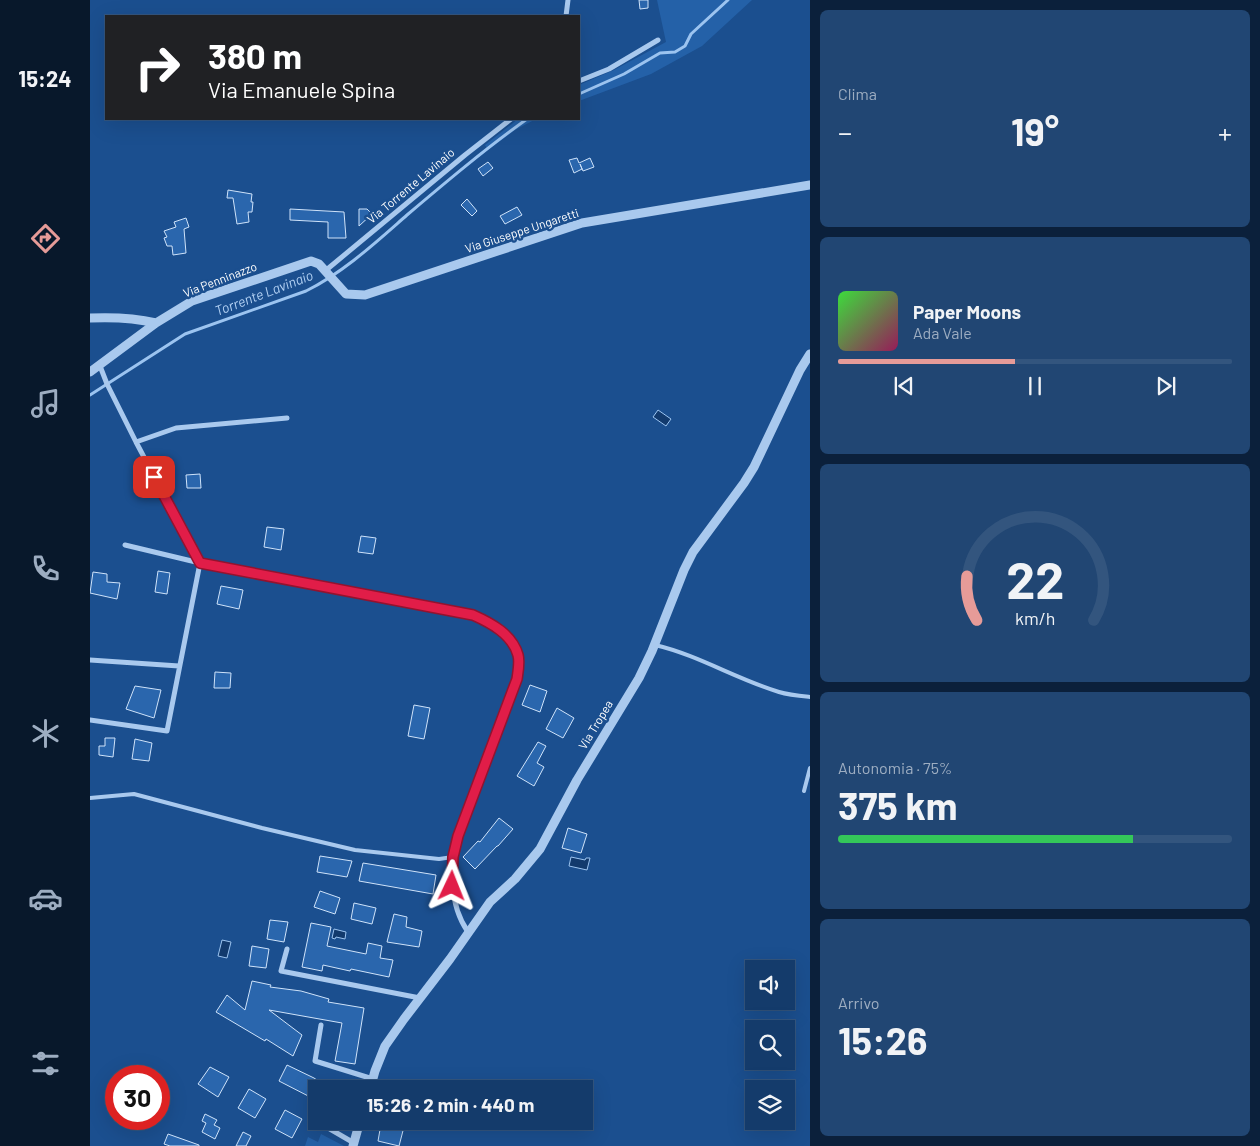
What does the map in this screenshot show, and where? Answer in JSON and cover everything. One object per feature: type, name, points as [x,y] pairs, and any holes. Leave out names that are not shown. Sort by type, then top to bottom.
[{"type":"street","points":[[566,15],[568,0]]},
{"type":"street","points":[[580,81],[609,69],[658,40]]},
{"type":"street","name":"Via Torrente Lavinaio","points":[[326,272],[465,155],[510,120]]},
{"type":"street","name":"Via Giuseppe Ungaretti","points":[[326,272],[346,294],[365,295],[582,223],[810,184]]},
{"type":"street","name":"Via Penninazzo","points":[[156,323],[192,301],[311,261],[319,264],[326,272]]},
{"type":"street","points":[[90,318],[106,317],[156,323]]},
{"type":"street","points":[[90,372],[156,323]]},
{"type":"street","name":"Via Tropea","points":[[373,1079],[385,1046],[490,902],[520,873],[540,849],[577,780],[638,678],[654,645],[692,552],[754,467],[800,370],[810,354]]},
{"type":"street","points":[[90,720],[167,731],[178,666],[200,563],[106,384],[100,366]]},
{"type":"street","points":[[136,442],[176,428],[287,418]]},
{"type":"street","points":[[124,545],[200,563],[473,615],[492,624],[504,633],[518,655],[517,679],[458,836],[453,857],[452,886],[456,907],[468,932]]},
{"type":"street","points":[[90,660],[178,666]]},
{"type":"street","points":[[287,949],[281,971],[420,998]]},
{"type":"street","points":[[321,1025],[315,1061],[373,1079]]},
{"type":"street","points":[[331,1130],[353,1144],[357,1130]]},
{"type":"lane","points":[[654,645],[674,650],[763,687],[782,693],[810,697]]},
{"type":"lane","points":[[804,791],[810,768]]},
{"type":"lane","points":[[90,798],[134,794],[262,828],[355,850],[439,859],[453,857]]},
{"type":"shaded area","points":[[657,0],[752,0],[702,46],[651,74],[580,101],[580,85],[614,70],[666,42]]},
{"type":"shaded area","points":[[517,120],[534,120],[515,130],[488,150],[485,145]]},
{"type":"shaded area","points":[[658,410],[671,419],[666,426],[653,417]]},
{"type":"shaded area","points":[[571,857],[585,860],[590,858],[587,870],[569,866]]},
{"type":"shaded area","points":[[334,929],[346,932],[345,939],[332,938]]},
{"type":"shaded area","points":[[222,940],[231,942],[227,958],[218,956]]},
{"type":"shaded area","points":[[321,1134],[344,1146],[305,1146],[308,1137],[318,1142]]},
{"type":"building","points":[[639,0],[648,0],[648,8],[640,9]]},
{"type":"building","points":[[577,158],[579,163],[590,158],[594,167],[583,171],[580,164],[582,169],[574,173],[569,160]]},
{"type":"building","points":[[488,162],[493,168],[483,176],[478,169]]},
{"type":"building","points":[[228,190],[252,194],[252,212],[248,212],[249,222],[237,224],[233,198],[227,198]]},
{"type":"building","points":[[467,199],[477,211],[472,216],[461,205]]},
{"type":"building","points":[[517,207],[522,215],[505,224],[500,216]]},
{"type":"building","points":[[290,209],[344,212],[346,238],[328,238],[328,222],[290,220]]},
{"type":"building","points":[[359,209],[367,209],[372,214],[359,226]]},
{"type":"building","points":[[186,218],[189,227],[184,229],[186,253],[173,255],[172,246],[167,246],[164,238],[167,237],[164,231],[176,227],[174,222]]},
{"type":"building","points":[[200,474],[201,488],[187,488],[186,475]]},
{"type":"building","points":[[267,527],[284,529],[281,550],[264,547]]},
{"type":"building","points":[[361,536],[376,538],[373,554],[358,552]]},
{"type":"building","points":[[158,571],[170,573],[167,594],[155,592]]},
{"type":"building","points":[[93,572],[107,574],[107,582],[120,583],[117,599],[90,593]]},
{"type":"building","points":[[221,586],[243,590],[239,609],[217,604]]},
{"type":"building","points":[[215,672],[231,673],[230,688],[214,688]]},
{"type":"building","points":[[530,685],[547,691],[540,712],[522,705]]},
{"type":"building","points":[[135,686],[161,690],[154,718],[126,709]]},
{"type":"building","points":[[414,705],[430,708],[424,739],[408,736]]},
{"type":"building","points":[[557,708],[574,718],[563,738],[546,729]]},
{"type":"building","points":[[105,738],[115,738],[113,757],[99,755],[99,746],[105,746]]},
{"type":"building","points":[[135,739],[152,743],[149,761],[132,759]]},
{"type":"building","points":[[538,742],[546,746],[537,763],[544,767],[534,786],[517,776]]},
{"type":"building","points":[[499,818],[513,829],[475,869],[463,857],[478,841],[480,842]]},
{"type":"building","points":[[568,828],[587,834],[581,853],[562,848]]},
{"type":"building","points":[[320,856],[352,861],[347,877],[317,872]]},
{"type":"building","points":[[363,863],[436,875],[433,894],[359,881]]},
{"type":"building","points":[[320,891],[340,898],[335,914],[314,907]]},
{"type":"building","points":[[354,903],[376,908],[372,924],[351,919]]},
{"type":"building","points":[[394,914],[407,917],[406,927],[422,931],[419,947],[387,942]]},
{"type":"building","points":[[270,920],[288,922],[284,942],[267,939]]},
{"type":"building","points":[[311,923],[331,927],[327,946],[366,954],[368,943],[382,946],[380,958],[393,960],[389,977],[323,965],[322,971],[302,967]]},
{"type":"building","points":[[252,946],[269,949],[266,968],[249,966]]},
{"type":"building","points":[[252,981],[271,985],[270,987],[301,991],[329,999],[328,1002],[364,1008],[355,1064],[335,1061],[342,1023],[269,1010],[302,1035],[293,1056],[216,1012],[227,995],[245,1010]]},
{"type":"building","points":[[287,1065],[317,1080],[308,1080],[308,1096],[279,1081]]},
{"type":"building","points":[[210,1067],[229,1077],[218,1097],[198,1084]]},
{"type":"building","points":[[249,1089],[266,1099],[255,1118],[238,1108]]},
{"type":"building","points":[[285,1110],[302,1119],[292,1138],[275,1129]]},
{"type":"building","points":[[205,1114],[217,1120],[214,1125],[220,1128],[215,1139],[202,1132],[206,1123],[202,1121]]},
{"type":"building","points":[[380,1130],[403,1130],[399,1146],[378,1141]]},
{"type":"building","points":[[243,1132],[251,1136],[246,1146],[236,1146]]},
{"type":"building","points":[[168,1134],[199,1146],[170,1146],[164,1144]]},
{"type":"waterway","name":"Torrente Lavinaio","points":[[580,94],[624,74],[660,53],[675,52],[685,46],[691,34],[728,0]]},
{"type":"waterway","name":"Torrente Lavinaio","points":[[90,395],[185,334],[306,291],[333,275],[371,246],[466,166],[526,120]]},
{"type":"route","points":[[154,477],[200,563],[473,615],[492,624],[504,633],[518,655],[517,679],[458,836],[453,857],[452,886]]}]
